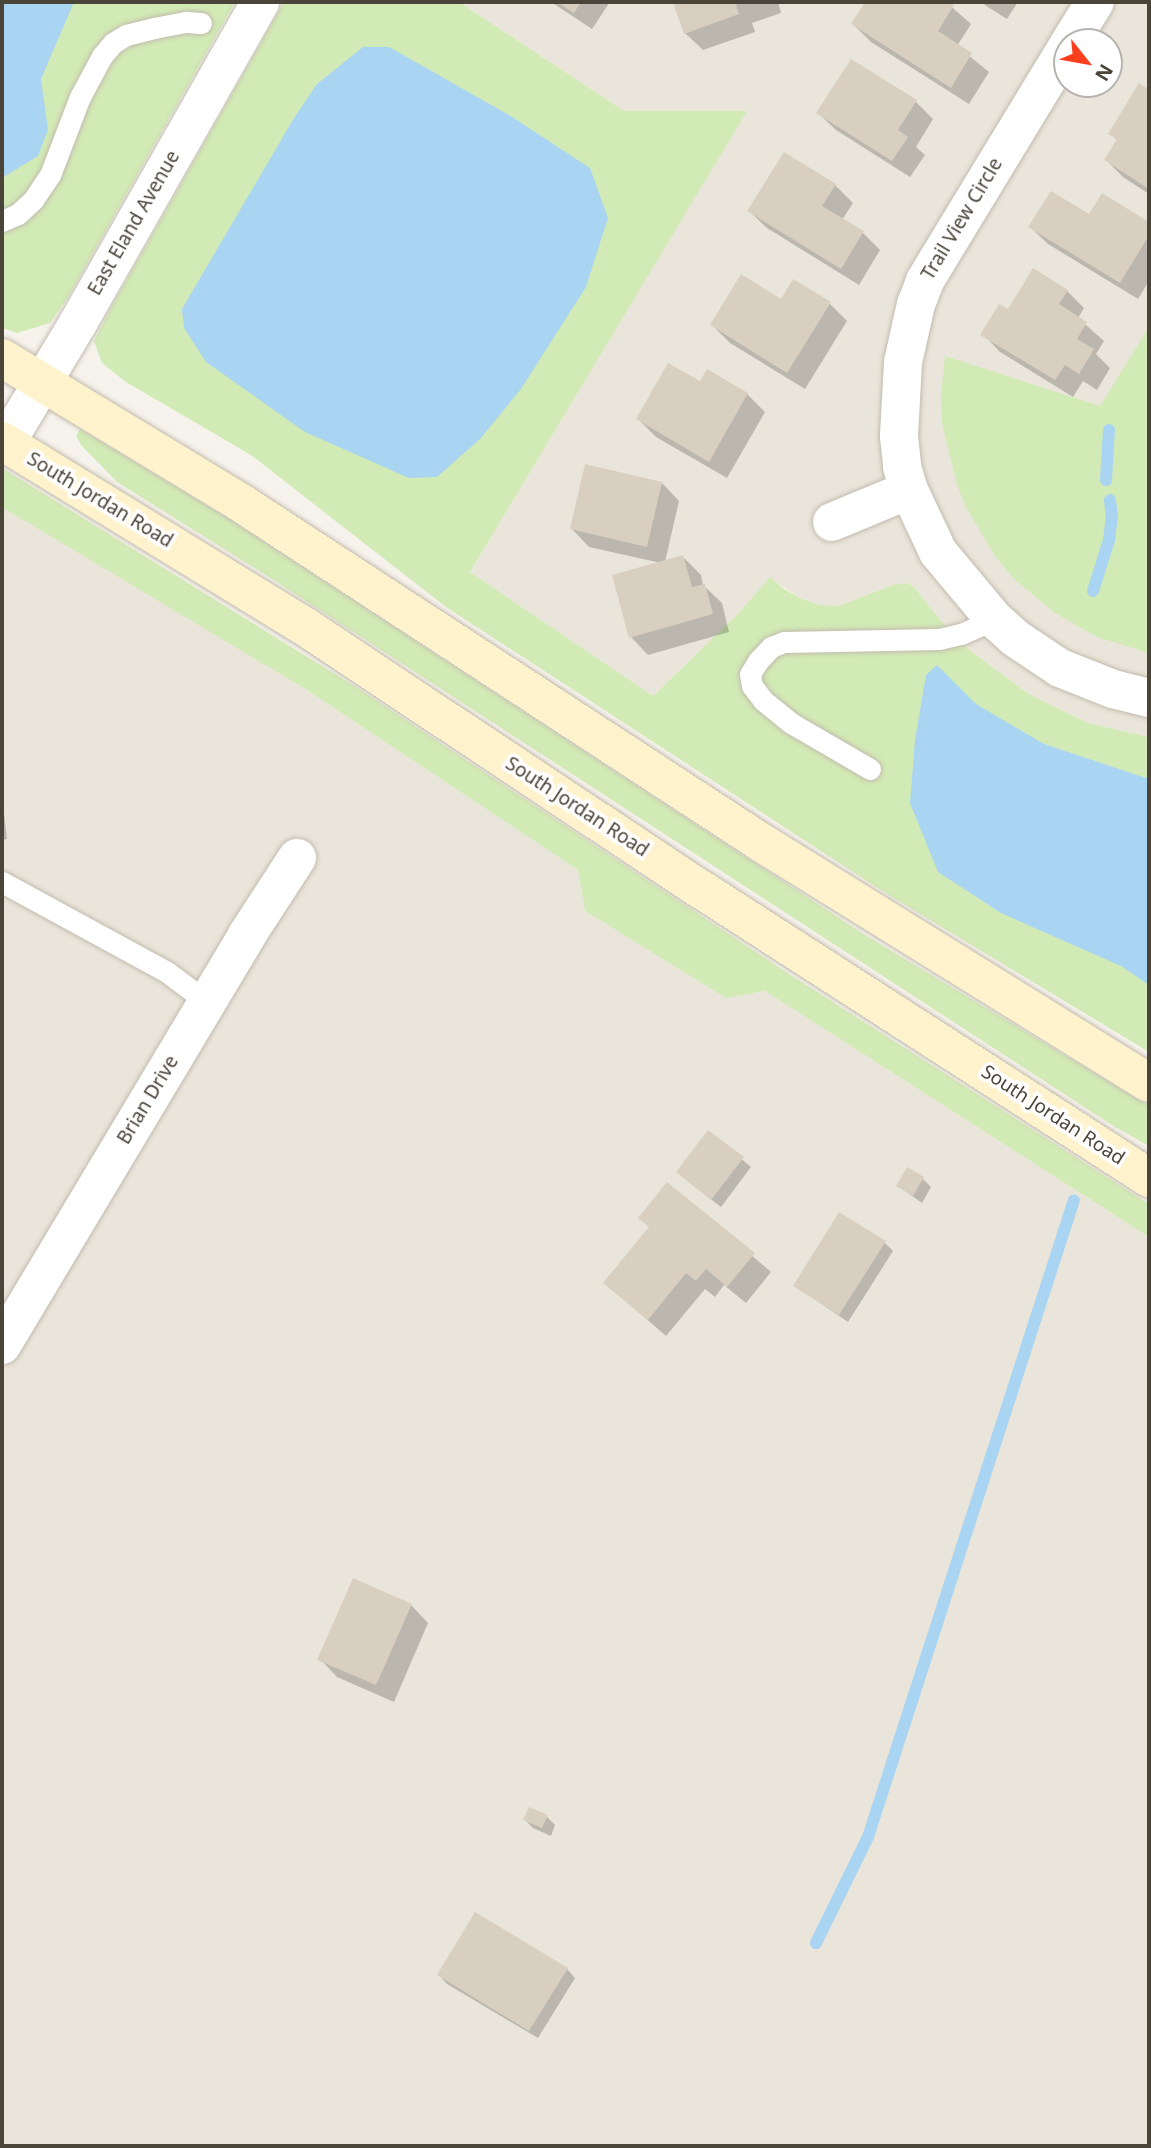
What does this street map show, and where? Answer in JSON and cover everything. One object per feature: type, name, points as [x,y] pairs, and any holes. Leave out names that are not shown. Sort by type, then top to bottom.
[{"type":"main road","points":[[2,358],[376,589],[762,843],[1149,1083]]},
{"type":"main road","name":"South Jordan Road","points":[[4,442],[301,624],[691,882],[1149,1178]]},
{"type":"street","name":"East Eland Avenue","points":[[4,442],[43,382],[260,2]]},
{"type":"street","points":[[1079,28],[1095,2]]},
{"type":"street","name":"Trail View Circle","points":[[1053,70],[941,252],[916,304],[903,362],[899,436],[909,490],[938,552],[994,619],[1037,654],[1060,668],[1113,689],[1149,698]]},
{"type":"street","points":[[832,522],[909,490]]},
{"type":"street","name":"Brian Drive","points":[[2,1345],[12,1304],[297,858]]},
{"type":"lane","points":[[2,221],[18,214],[33,200],[50,175],[80,97],[102,56],[113,43],[126,35],[154,28],[186,22],[201,23]]},
{"type":"lane","points":[[870,769],[791,723],[763,700],[752,686],[750,674],[758,661],[771,648],[784,642],[939,639],[961,634],[994,619]]},
{"type":"lane","points":[[2,882],[167,972],[207,1002]]},
{"type":"shaded area","points":[[459,2],[1149,2],[1149,737],[1088,723],[1029,694],[968,649],[914,587],[907,583],[893,585],[839,606],[820,605],[802,599],[770,578],[738,614],[653,696],[470,572],[746,112],[624,111]]},
{"type":"shaded area","points":[[2,503],[307,690],[578,870],[585,911],[726,998],[765,991],[1149,1237],[1149,2146],[2,2146]]},
{"type":"green space","points":[[2,2],[235,2],[67,299],[50,323],[17,333],[2,328]]},
{"type":"green space","points":[[284,2],[459,2],[624,111],[747,111],[470,572],[653,696],[738,614],[770,577],[802,599],[820,605],[839,606],[893,585],[907,583],[914,587],[968,649],[1029,694],[1088,723],[1149,737],[1149,1052],[887,894],[446,607],[251,455],[126,382],[102,363],[94,341]]},
{"type":"green space","points":[[1149,327],[1149,653],[1097,637],[1055,613],[1015,580],[995,556],[966,507],[957,485],[942,423],[941,397],[945,356],[1100,406]]},
{"type":"green space","points":[[80,429],[226,517],[865,935],[1149,1106],[1149,1146],[1115,1127],[272,579],[117,482],[82,446],[76,436]]},
{"type":"green space","points":[[2,468],[356,687],[792,976],[1149,1204],[1149,1237],[765,991],[726,998],[585,911],[578,870],[307,690],[2,507]]},
{"type":"water","points":[[2,2],[74,2],[41,79],[48,130],[38,156],[2,178]]},
{"type":"water","points":[[363,47],[389,47],[509,115],[590,168],[608,218],[586,287],[521,389],[480,439],[437,477],[409,478],[305,432],[206,362],[184,328],[182,309],[294,118],[317,84]]},
{"type":"water","points":[[937,665],[976,704],[1044,744],[1149,779],[1149,985],[1121,966],[1001,913],[938,872],[910,803],[915,740],[926,675]]},
{"type":"building","points":[[557,2],[581,2],[574,13]]},
{"type":"building","points":[[673,2],[745,2],[736,5],[739,14],[684,34]]},
{"type":"building","points":[[865,2],[950,2],[954,5],[938,31],[972,53],[951,88],[851,24]]},
{"type":"building","points":[[851,59],[917,100],[898,130],[908,137],[892,161],[816,113]]},
{"type":"building","points":[[1139,83],[1149,90],[1149,189],[1104,160],[1117,139],[1108,134]]},
{"type":"building","points":[[784,152],[836,184],[822,206],[864,231],[841,269],[747,211]]},
{"type":"building","points":[[1051,191],[1089,214],[1102,193],[1149,222],[1149,235],[1120,283],[1028,227]]},
{"type":"building","points":[[1033,268],[1068,290],[1059,304],[1087,322],[1077,339],[1094,349],[1079,374],[1065,365],[1055,380],[980,335],[999,304],[1008,309]]},
{"type":"building","points":[[741,274],[781,299],[793,279],[831,302],[787,373],[710,325]]},
{"type":"building","points":[[668,363],[700,381],[707,369],[748,393],[709,462],[636,419]]},
{"type":"building","points":[[585,464],[662,482],[647,547],[570,529]]},
{"type":"building","points":[[683,555],[692,587],[705,584],[713,614],[629,638],[612,575]]},
{"type":"building","points":[[708,1130],[744,1157],[711,1200],[676,1172]]},
{"type":"building","points":[[907,1167],[924,1177],[913,1196],[896,1186]]},
{"type":"building","points":[[667,1182],[755,1253],[727,1287],[706,1269],[696,1281],[686,1273],[648,1320],[603,1283],[649,1227],[638,1218]]},
{"type":"building","points":[[839,1212],[886,1241],[839,1315],[793,1286]]},
{"type":"building","points":[[353,1578],[412,1604],[376,1685],[317,1660]]},
{"type":"building","points":[[529,1807],[548,1815],[542,1828],[523,1820]]},
{"type":"building","points":[[475,1912],[568,1968],[529,2031],[437,1975]]},
{"type":"waterway","points":[[1106,480],[1109,430]]},
{"type":"waterway","points":[[1093,591],[1109,540],[1112,517],[1110,500]]},
{"type":"waterway","points":[[816,1943],[868,1837],[1074,1200]]}]
